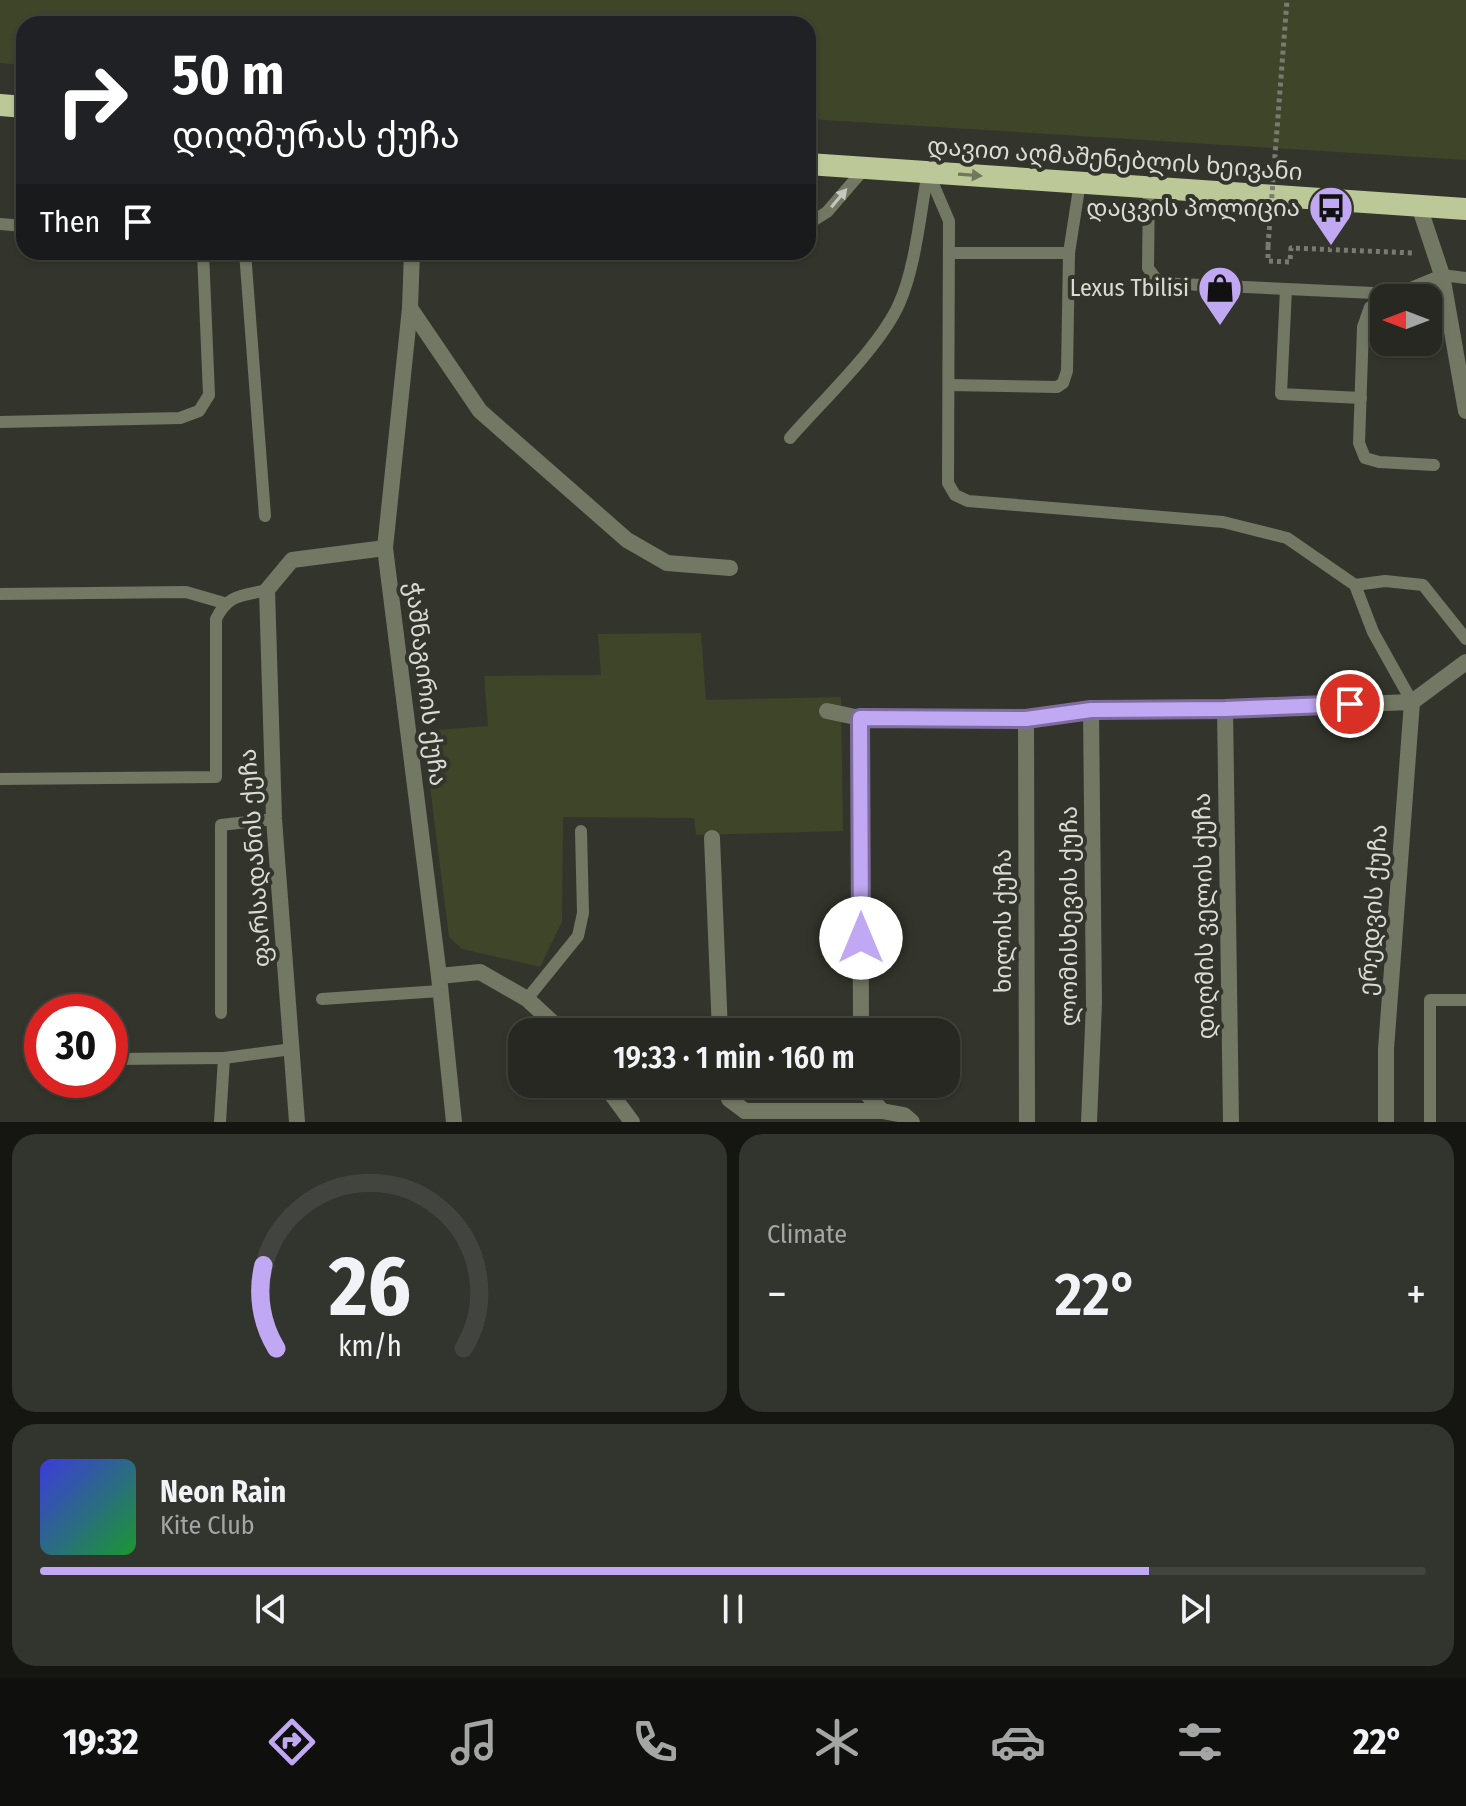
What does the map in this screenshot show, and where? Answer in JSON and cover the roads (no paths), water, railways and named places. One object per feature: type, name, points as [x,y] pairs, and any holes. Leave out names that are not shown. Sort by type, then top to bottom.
[{"type":"highway","name":"დავით აღმაშენებლის ხეივანი","points":[[816,165],[1466,209]]},
{"type":"street","points":[[1419,206],[1437,253],[1466,411]]},
{"type":"street","name":"ჭაშნაგირის ქუჩა","points":[[412,260],[410,308],[385,548],[440,984],[454,1122]]},
{"type":"street","points":[[410,308],[480,411],[627,540],[667,563],[730,568]]},
{"type":"street","points":[[267,590],[292,560],[385,548]]},
{"type":"street","name":"ფარსადანის ქუჩა","points":[[267,590],[274,819],[297,1122]]},
{"type":"street","points":[[827,711],[860,718],[1026,719],[1091,710],[1412,702],[1466,662]]},
{"type":"street","name":"ერედვის ქუჩა","points":[[1386,1122],[1386,1049],[1412,702]]},
{"type":"street","name":"დიღმის ველის ქუჩა","points":[[1225,709],[1231,1122]]},
{"type":"street","name":"ლომისხევის ქუჩა","points":[[1089,1122],[1094,987],[1091,710]]},
{"type":"street","points":[[860,718],[861,1018]]},
{"type":"street","name":"ხილის ქუჩა","points":[[1026,719],[1027,1122]]},
{"type":"street","points":[[712,838],[719,1018]]},
{"type":"street","points":[[440,984],[480,972],[527,999],[548,1018]]},
{"type":"street","points":[[614,1098],[632,1122]]},
{"type":"street","points":[[729,1098],[744,1117],[882,1111],[904,1115],[912,1122]]},
{"type":"street","points":[[871,1098],[882,1111]]},
{"type":"lane","points":[[816,219],[827,212],[865,168]]},
{"type":"lane","points":[[928,172],[949,221],[948,483],[955,495],[968,501],[1223,522],[1287,538],[1355,585],[1373,632],[1412,702]]},
{"type":"lane","points":[[790,438],[883,332],[899,305],[928,172]]},
{"type":"lane","points":[[949,385],[1057,387],[1063,383],[1067,371],[1069,253],[1080,182]]},
{"type":"lane","points":[[1149,187],[1148,268],[1159,283],[1370,296]]},
{"type":"lane","points":[[950,253],[1069,253]]},
{"type":"lane","points":[[0,422],[180,418],[199,411],[209,395],[203,260]]},
{"type":"lane","points":[[246,260],[265,516]]},
{"type":"lane","points":[[1420,284],[1442,275],[1466,278]]},
{"type":"lane","points":[[1286,289],[1281,394],[1361,398]]},
{"type":"lane","points":[[1370,307],[1363,327],[1359,443],[1365,458],[1379,462],[1434,465]]},
{"type":"lane","points":[[1355,585],[1385,581],[1423,585],[1466,639]]},
{"type":"lane","points":[[0,779],[216,777],[216,619],[224,603],[267,590]]},
{"type":"lane","points":[[0,594],[186,592],[224,603]]},
{"type":"lane","points":[[221,1013],[221,825],[274,819]]},
{"type":"lane","points":[[527,999],[578,936],[583,913],[581,831]]},
{"type":"lane","points":[[322,999],[440,984]]},
{"type":"lane","points":[[1430,1122],[1430,1000],[1466,1000]]},
{"type":"lane","points":[[128,1059],[224,1058],[292,1049]]},
{"type":"lane","points":[[220,1122],[224,1058]]},
{"type":"place","name":"დაცვის პოლიცია","points":[[1331,247]]},
{"type":"place","name":"Lexus Tbilisi","points":[[1220,327]]}]
